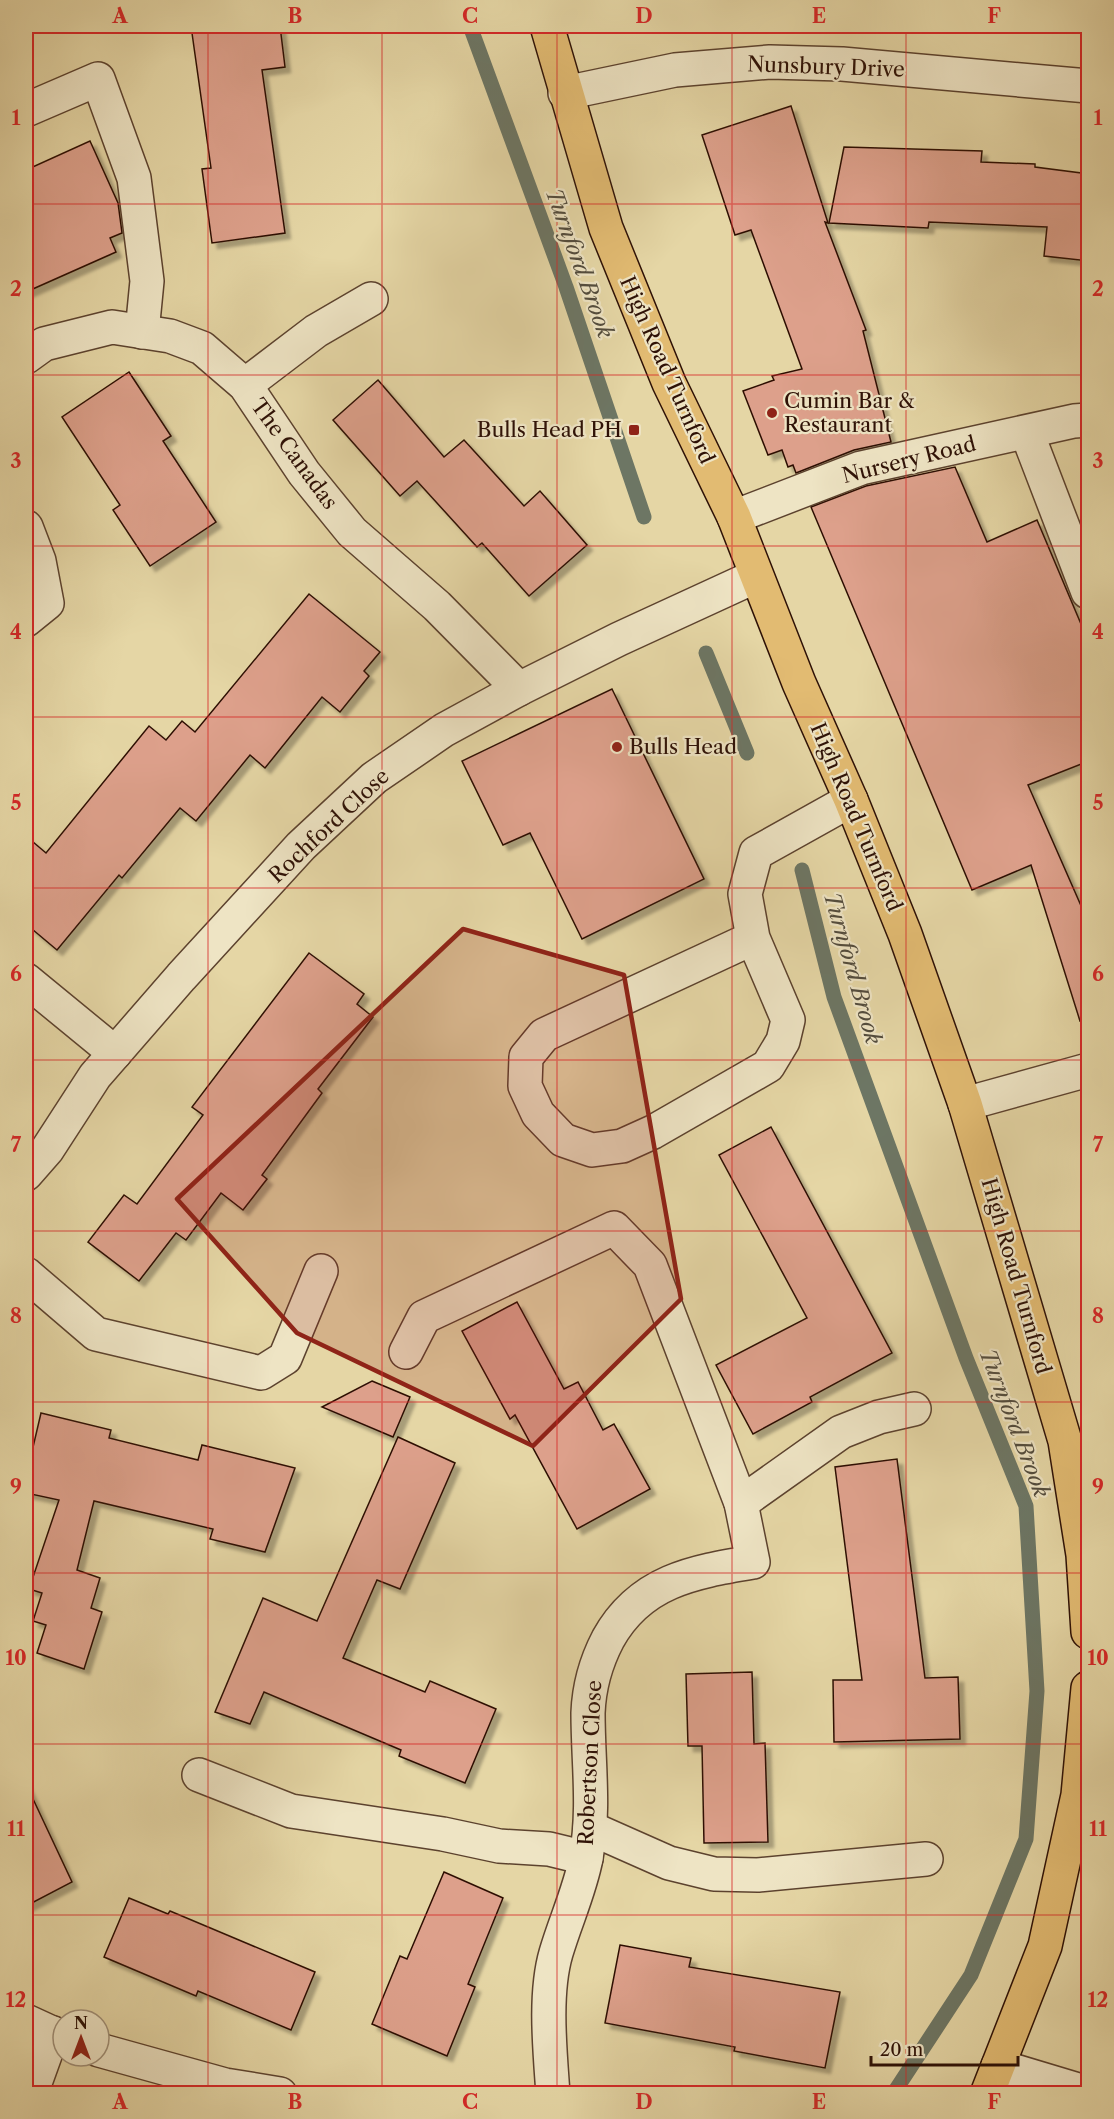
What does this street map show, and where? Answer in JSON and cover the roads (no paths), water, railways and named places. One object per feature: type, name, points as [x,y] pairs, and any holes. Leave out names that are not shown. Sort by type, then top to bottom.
[{"type":"main road","name":"High Road Turnford","points":[[547,26],[606,228],[669,383],[734,517],[799,683],[851,800],[905,934],[965,1104],[1065,1441],[1083,1555],[1089,1632]]},
{"type":"main road","points":[[992,2080],[1045,1946],[1078,1795],[1089,1688]]},
{"type":"street","name":"Nunsbury Drive","points":[[566,93],[675,70],[770,62],[842,64],[1089,86]]},
{"type":"street","points":[[26,110],[98,79],[134,178],[147,281],[142,332]]},
{"type":"street","points":[[245,385],[316,331],[372,299]]},
{"type":"street","name":"The Canadas","points":[[26,357],[44,344],[112,327],[170,336],[201,348],[245,385],[304,473],[352,532],[437,606],[519,689]]},
{"type":"street","name":"Nursery Road","points":[[734,517],[861,468],[1028,433],[1074,421],[1089,420]]},
{"type":"street","points":[[1028,433],[1089,592]]},
{"type":"street","points":[[26,527],[39,561],[47,603],[26,620]]},
{"type":"street","name":"Rochford Close","points":[[26,1174],[47,1150],[95,1076],[115,1053],[301,846],[374,778],[444,730],[519,689],[619,639],[756,576]]},
{"type":"street","points":[[753,938],[543,1035],[526,1057],[525,1086],[538,1114],[563,1140],[591,1150],[622,1146],[653,1132],[768,1066],[783,1041],[788,1020],[753,938],[745,894],[756,853],[851,800]]},
{"type":"street","points":[[26,980],[115,1053]]},
{"type":"street","points":[[965,1104],[1089,1071]]},
{"type":"street","points":[[406,1352],[424,1317],[615,1228],[650,1265],[741,1503],[841,1432],[879,1417],[914,1409]]},
{"type":"street","points":[[26,1274],[96,1334],[261,1372],[285,1358],[321,1271]]},
{"type":"street","name":"Robertson Close","points":[[553,2094],[550,2010],[555,1954],[588,1843],[592,1790],[589,1741],[591,1690],[602,1650],[616,1623],[649,1592],[678,1578],[753,1562],[741,1503]]},
{"type":"street","points":[[199,1775],[291,1811],[443,1834],[499,1846],[549,1849],[588,1843],[714,1874],[758,1875],[926,1859]]},
{"type":"street","points":[[31,2094],[47,2031]]},
{"type":"street","points":[[111,2053],[225,2085],[280,2094]]},
{"type":"street","points":[[992,2080],[1089,2093]]},
{"type":"waterway","name":"Turnford Brook","points":[[470,26],[566,287],[644,517]]},
{"type":"waterway","name":"Turnford Brook","points":[[706,653],[747,753]]},
{"type":"waterway","name":"Turnford Brook","points":[[802,870],[834,997],[966,1358],[1026,1506],[1037,1691],[1026,1839],[971,1975],[893,2094]]},
{"type":"place","name":"Cumin Bar & Restaurant","points":[[772,413]]},
{"type":"place","name":"Bulls Head PH","points":[[634,430]]},
{"type":"place","name":"Bulls Head","points":[[617,747]]}]
